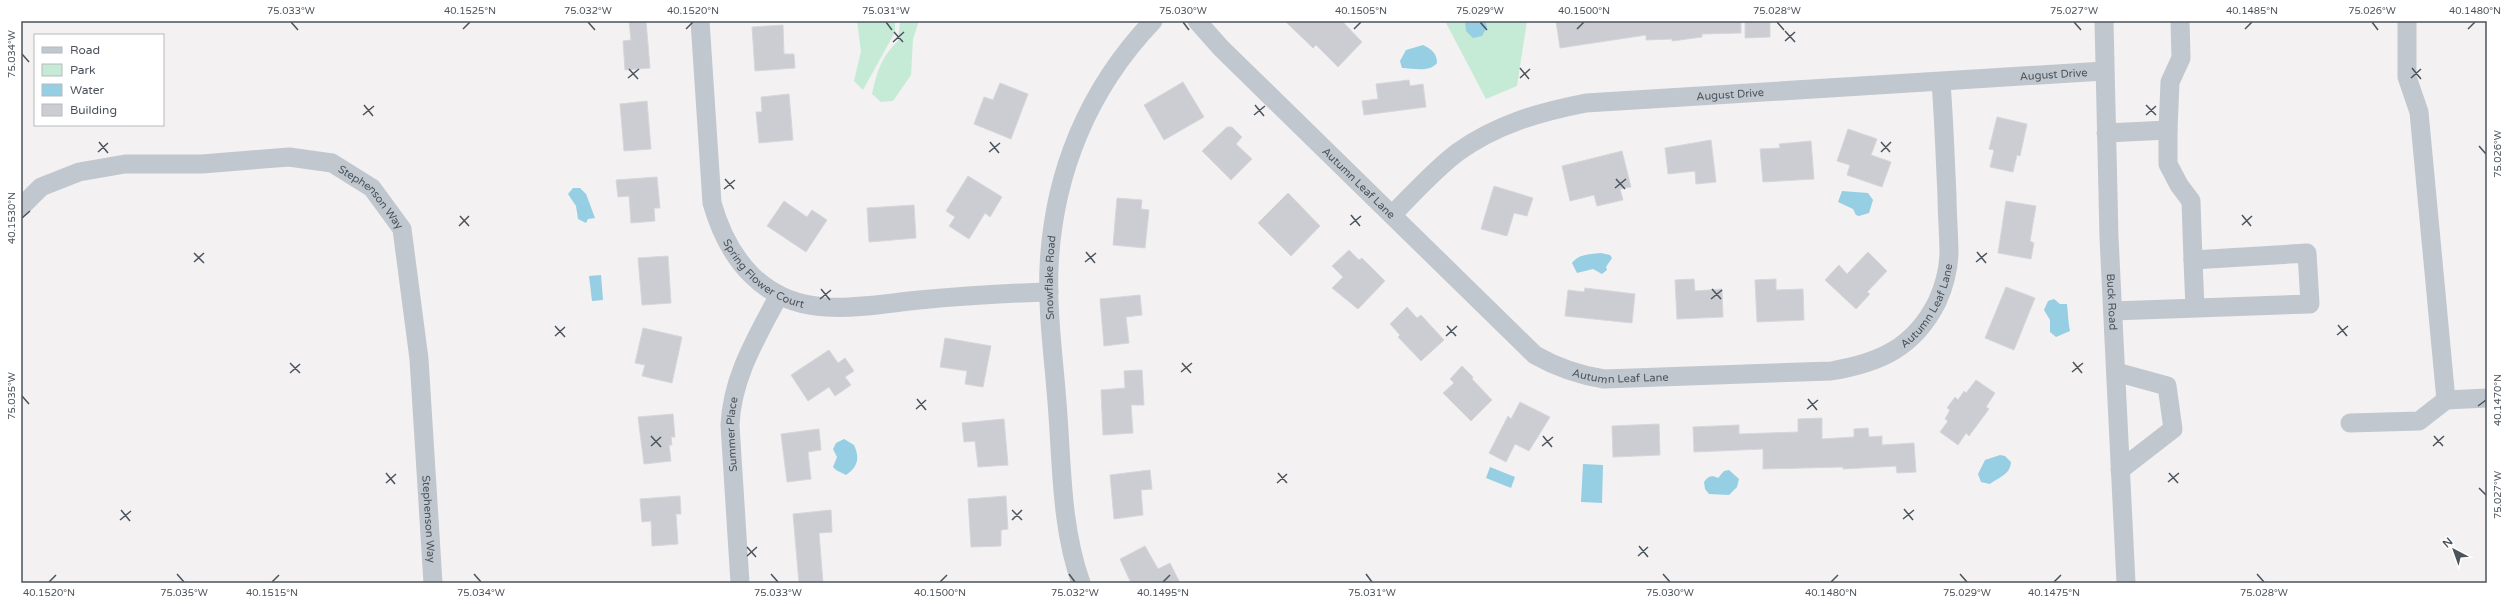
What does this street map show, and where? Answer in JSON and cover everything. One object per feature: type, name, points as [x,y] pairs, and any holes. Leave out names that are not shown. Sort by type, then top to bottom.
[{"type":"street","name":"Spring Flower Court","points":[[700,21],[712,203],[719,228],[734,257],[753,277],[779,295],[824,307],[844,307],[986,294],[1049,292]]},
{"type":"street","name":"Snowflake Road","points":[[1081,583],[1067,536],[1049,292],[1054,212],[1072,146],[1090,106],[1106,80],[1132,45],[1154,21]]},
{"type":"street","name":"Autumn Leaf Lane","points":[[1197,21],[1221,48],[1535,355],[1556,367],[1579,376],[1604,379],[1831,371],[1860,366],[1896,350],[1914,336],[1930,315],[1942,291],[1949,256],[1941,83]]},
{"type":"street","name":"Buck Road","points":[[2104,21],[2106,133],[2126,583]]},
{"type":"street","points":[[2180,21],[2181,58],[2170,82],[2168,164],[2179,185],[2191,201],[2195,308]]},
{"type":"street","points":[[2407,21],[2407,77],[2419,112],[2446,400]]},
{"type":"street","name":"August Drive","points":[[1392,215],[1458,152],[1498,128],[1550,110],[1586,103],[1941,83],[2104,71]]},
{"type":"street","points":[[2106,133],[2168,130]]},
{"type":"street","name":"Stephenson Way","points":[[21,207],[41,187],[79,172],[125,164],[202,164],[289,157],[332,163],[372,188],[402,230],[419,359],[433,583]]},
{"type":"street","points":[[2113,311],[2310,304],[2307,253],[2193,260]]},
{"type":"street","name":"Summer Place","points":[[740,583],[730,425],[731,403],[739,376],[779,295]]},
{"type":"street","points":[[2116,372],[2167,386],[2173,430],[2120,470]]},
{"type":"street","points":[[2350,423],[2418,421],[2446,400],[2487,398]]},
{"type":"green space","points":[[857,21],[895,21],[895,32],[863,90],[854,81],[861,51]]},
{"type":"green space","points":[[900,21],[919,21],[913,39],[911,75],[893,101],[881,102],[872,94],[880,65],[887,53],[898,41]]},
{"type":"green space","points":[[1445,21],[1527,21],[1517,86],[1486,99]]},
{"type":"water","points":[[1465,21],[1485,21],[1487,27],[1482,36],[1473,38],[1466,31]]},
{"type":"water","points":[[1423,45],[1433,52],[1437,63],[1430,68],[1425,69],[1402,68],[1400,61],[1406,50]]},
{"type":"water","points":[[573,188],[580,188],[586,194],[595,218],[588,219],[586,223],[578,219],[576,206],[568,194]]},
{"type":"water","points":[[1842,191],[1868,193],[1873,200],[1869,213],[1859,216],[1856,215],[1853,209],[1838,202]]},
{"type":"water","points":[[1601,253],[1610,255],[1612,258],[1606,267],[1607,270],[1602,274],[1593,269],[1577,273],[1572,263],[1575,260],[1585,255]]},
{"type":"water","points":[[601,275],[603,300],[592,301],[589,276]]},
{"type":"water","points":[[2054,299],[2060,304],[2067,304],[2070,331],[2056,337],[2050,332],[2050,320],[2044,310],[2048,301]]},
{"type":"water","points":[[844,439],[854,445],[857,454],[857,462],[853,469],[846,475],[833,467],[837,457],[833,449],[836,443]]},
{"type":"water","points":[[2000,455],[2005,456],[2011,462],[2009,470],[1990,484],[1981,482],[1978,474],[1985,460]]},
{"type":"water","points":[[1583,464],[1603,465],[1602,503],[1581,502]]},
{"type":"water","points":[[1490,467],[1515,477],[1511,488],[1486,478]]},
{"type":"water","points":[[1729,470],[1739,479],[1737,487],[1729,495],[1709,494],[1705,489],[1704,482],[1709,477],[1718,478],[1724,471]]},
{"type":"building","points":[[629,21],[646,21],[650,68],[625,70],[623,41],[631,40]]},
{"type":"building","points":[[1285,21],[1342,21],[1362,42],[1338,67],[1316,45],[1313,48]]},
{"type":"building","points":[[1556,21],[1741,21],[1741,33],[1702,34],[1702,37],[1672,41],[1672,39],[1646,40],[1646,35],[1560,48]]},
{"type":"building","points":[[1745,21],[1770,21],[1770,37],[1745,38]]},
{"type":"building","points":[[783,25],[784,54],[794,54],[795,68],[755,71],[752,27]]},
{"type":"building","points":[[1409,80],[1410,86],[1423,84],[1426,107],[1364,115],[1362,101],[1378,99],[1376,84]]},
{"type":"building","points":[[1183,82],[1204,117],[1164,140],[1144,105]]},
{"type":"building","points":[[1000,83],[1028,94],[1011,139],[974,124],[984,97],[993,100]]},
{"type":"building","points":[[789,94],[793,140],[759,143],[756,112],[762,112],[761,97]]},
{"type":"building","points":[[647,101],[651,149],[624,151],[620,104]]},
{"type":"building","points":[[1997,117],[2027,124],[2020,156],[2017,155],[2013,172],[1990,167],[1994,150],[1989,149]]},
{"type":"building","points":[[1227,127],[1232,127],[1242,137],[1236,144],[1252,159],[1231,180],[1202,151]]},
{"type":"building","points":[[1848,129],[1877,139],[1871,155],[1891,162],[1882,187],[1847,175],[1850,165],[1837,161]]},
{"type":"building","points":[[1711,140],[1716,182],[1696,184],[1695,171],[1668,174],[1665,148]]},
{"type":"building","points":[[1811,141],[1814,179],[1763,182],[1760,149],[1780,148],[1779,144]]},
{"type":"building","points":[[1622,151],[1631,187],[1620,189],[1623,200],[1597,206],[1594,195],[1570,201],[1562,166]]},
{"type":"building","points":[[968,176],[1002,197],[990,217],[985,213],[969,239],[949,226],[955,217],[946,211]]},
{"type":"building","points":[[657,177],[660,208],[654,208],[655,221],[631,223],[629,196],[618,197],[616,180]]},
{"type":"building","points":[[1494,186],[1533,198],[1527,216],[1514,213],[1507,236],[1481,229]]},
{"type":"building","points":[[1288,193],[1320,226],[1291,256],[1258,223]]},
{"type":"building","points":[[1117,198],[1142,200],[1141,209],[1149,210],[1145,248],[1113,245]]},
{"type":"building","points":[[784,201],[807,217],[812,210],[827,220],[806,252],[767,226]]},
{"type":"building","points":[[2006,201],[2036,206],[2030,241],[2034,243],[2031,259],[1998,253]]},
{"type":"building","points":[[914,205],[916,238],[869,242],[867,208]]},
{"type":"building","points":[[1349,250],[1359,260],[1362,258],[1385,281],[1358,309],[1332,288],[1343,277],[1332,266]]},
{"type":"building","points":[[1868,252],[1887,271],[1867,292],[1870,294],[1856,309],[1825,280],[1839,265],[1847,274]]},
{"type":"building","points":[[668,256],[671,303],[642,305],[638,258]]},
{"type":"building","points":[[1694,279],[1695,291],[1722,289],[1723,317],[1677,319],[1675,280]]},
{"type":"building","points":[[1776,279],[1776,290],[1803,289],[1804,320],[1757,322],[1755,280]]},
{"type":"building","points":[[2006,287],[2035,298],[2014,350],[1985,338]]},
{"type":"building","points":[[1585,288],[1635,294],[1632,323],[1565,316],[1568,290],[1584,292]]},
{"type":"building","points":[[1140,295],[1142,315],[1126,317],[1129,343],[1104,346],[1100,299]]},
{"type":"building","points":[[1407,307],[1417,318],[1421,315],[1444,340],[1421,361],[1398,337],[1400,335],[1390,324]]},
{"type":"building","points":[[643,328],[682,337],[672,383],[642,376],[645,365],[635,363]]},
{"type":"building","points":[[945,338],[991,346],[983,387],[965,384],[967,371],[940,367]]},
{"type":"building","points":[[829,350],[838,363],[845,358],[854,371],[845,377],[851,385],[835,396],[829,387],[808,401],[791,375]]},
{"type":"building","points":[[1462,366],[1492,400],[1471,421],[1443,393],[1454,383],[1450,379]]},
{"type":"building","points":[[1142,370],[1144,405],[1131,405],[1133,433],[1103,435],[1101,390],[1125,388],[1124,371]]},
{"type":"building","points":[[1976,380],[1995,393],[1986,407],[1989,409],[1969,436],[1966,433],[1958,445],[1940,432],[1948,421],[1945,419],[1950,410],[1947,408],[1955,397],[1958,400],[1964,391],[1966,393]]},
{"type":"building","points":[[1520,402],[1550,417],[1529,451],[1515,444],[1506,462],[1489,453],[1508,416],[1511,419]]},
{"type":"building","points":[[673,414],[675,437],[671,437],[672,445],[669,445],[671,461],[644,464],[638,417]]},
{"type":"building","points":[[1822,418],[1822,439],[1854,437],[1854,429],[1868,428],[1869,437],[1882,436],[1882,445],[1914,443],[1916,472],[1897,473],[1896,466],[1843,469],[1843,467],[1763,469],[1763,449],[1694,452],[1693,427],[1739,425],[1739,434],[1798,432],[1798,419]]},
{"type":"building","points":[[1004,419],[1008,465],[978,467],[975,441],[964,442],[962,423]]},
{"type":"building","points":[[1659,424],[1660,455],[1613,457],[1612,426]]},
{"type":"building","points":[[819,429],[821,450],[808,452],[811,479],[787,482],[781,434]]},
{"type":"building","points":[[1150,470],[1152,489],[1141,490],[1143,515],[1114,519],[1110,475]]},
{"type":"building","points":[[680,496],[681,514],[676,514],[678,544],[652,546],[651,521],[642,522],[640,499]]},
{"type":"building","points":[[1006,496],[1008,529],[1001,530],[1001,546],[971,547],[968,499]]},
{"type":"building","points":[[831,510],[832,532],[819,533],[823,583],[799,583],[793,514]]},
{"type":"building","points":[[1145,546],[1158,569],[1170,563],[1180,583],[1131,583],[1120,559]]}]
